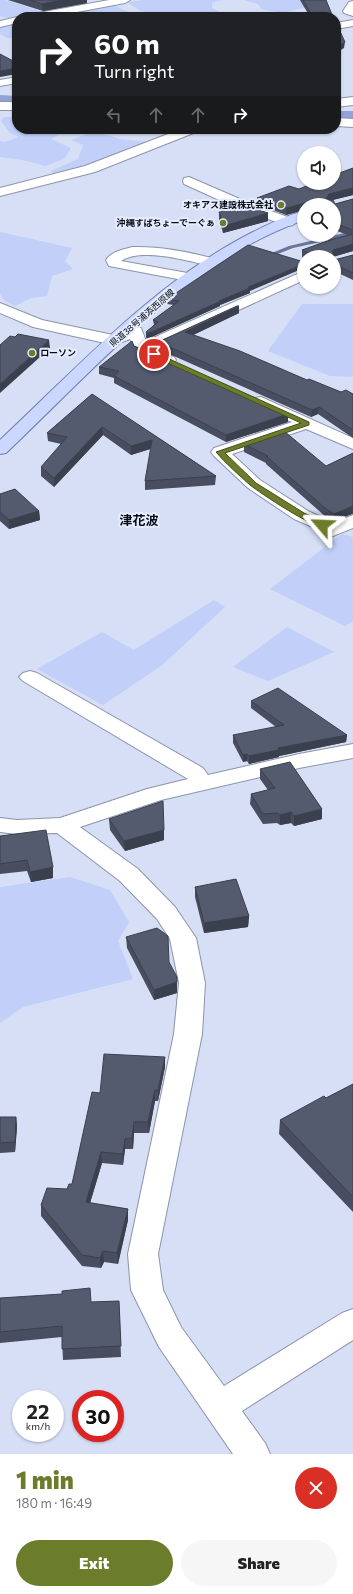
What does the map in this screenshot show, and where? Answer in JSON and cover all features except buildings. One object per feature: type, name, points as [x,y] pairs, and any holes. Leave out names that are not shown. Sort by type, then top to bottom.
[{"type":"main road","name":"県道38号浦添西原線","points":[[0,449],[114,340],[188,277],[246,241],[297,218]]},
{"type":"street","points":[[60,12],[124,0]]},
{"type":"street","points":[[353,4],[348,11],[353,13]]},
{"type":"street","points":[[0,24],[12,21]]},
{"type":"street","points":[[341,25],[353,23]]},
{"type":"street","points":[[0,83],[12,81]]},
{"type":"street","points":[[341,102],[353,101]]},
{"type":"street","points":[[0,106],[12,106]]},
{"type":"street","points":[[341,122],[353,123]]},
{"type":"street","points":[[0,192],[90,169],[179,134]]},
{"type":"street","points":[[189,181],[244,206],[288,222]]},
{"type":"street","points":[[188,277],[120,265],[113,260],[117,255],[134,250],[211,262]]},
{"type":"street","points":[[141,349],[297,278]]},
{"type":"street","points":[[0,308],[38,324],[114,340],[136,331],[141,349]]},
{"type":"street","points":[[141,349],[182,366]]},
{"type":"street","points":[[249,397],[353,444]]},
{"type":"street","points":[[307,423],[220,452],[254,484],[301,515],[333,530],[353,521]]},
{"type":"street","points":[[30,677],[195,773],[203,783]]},
{"type":"street","points":[[0,826],[17,827],[62,825],[155,794],[299,761],[353,751]]},
{"type":"street","points":[[62,825],[129,875],[166,913],[182,938],[192,984],[188,1034],[143,1254],[147,1290],[167,1330],[253,1454]]},
{"type":"street","points":[[219,1406],[353,1323]]},
{"type":"shaded area","points":[[0,0],[5,0],[43,12],[12,12],[12,19],[0,16]]},
{"type":"shaded area","points":[[144,0],[222,0],[212,3],[212,8],[219,12],[145,12],[127,2]]},
{"type":"shaded area","points":[[244,0],[315,0],[312,6],[286,12],[261,9],[258,4]]},
{"type":"shaded area","points":[[112,4],[128,12],[82,12],[70,11]]},
{"type":"shaded area","points":[[12,25],[12,38],[7,38],[0,34],[0,26]]},
{"type":"shaded area","points":[[4,117],[12,117],[12,134],[10,133],[1,121]]},
{"type":"shaded area","points":[[12,134],[60,134],[51,139],[71,148],[64,159],[45,166],[23,160],[0,157],[0,141],[5,142],[19,137]]},
{"type":"shaded area","points":[[87,134],[104,134],[120,139],[149,142],[84,168],[53,173],[51,171],[78,159],[83,145],[71,140]]},
{"type":"shaded area","points":[[0,232],[72,248],[65,261],[73,269],[52,276],[47,296],[31,298],[15,306],[5,301],[0,294]]},
{"type":"shaded area","points":[[302,304],[353,304],[353,377],[330,376],[268,351]]},
{"type":"shaded area","points":[[342,534],[353,537],[353,621],[345,626],[270,589]]},
{"type":"shaded area","points":[[214,600],[225,607],[161,666],[103,705],[37,669],[102,632],[134,650]]},
{"type":"shaded area","points":[[287,627],[334,652],[268,681],[233,667]]},
{"type":"shaded area","points":[[70,877],[110,890],[129,922],[118,941],[133,979],[23,1007],[0,1023],[0,887]]},
{"type":"waterway","points":[[0,102],[12,103]]},
{"type":"waterway","points":[[341,118],[353,119]]},
{"type":"waterway","points":[[265,257],[291,247],[353,233]]},
{"type":"place","name":"オキアス建設株式会社","points":[[281,205]]},
{"type":"place","name":"沖縄すばちょーでーぐぁ","points":[[223,223]]},
{"type":"place","name":"ローソン","points":[[32,353]]},
{"type":"district","name":"津花波","points":[[139,520]]},
{"type":"route","points":[[154,354],[307,423],[220,452],[254,484],[301,515],[322,525]]}]
